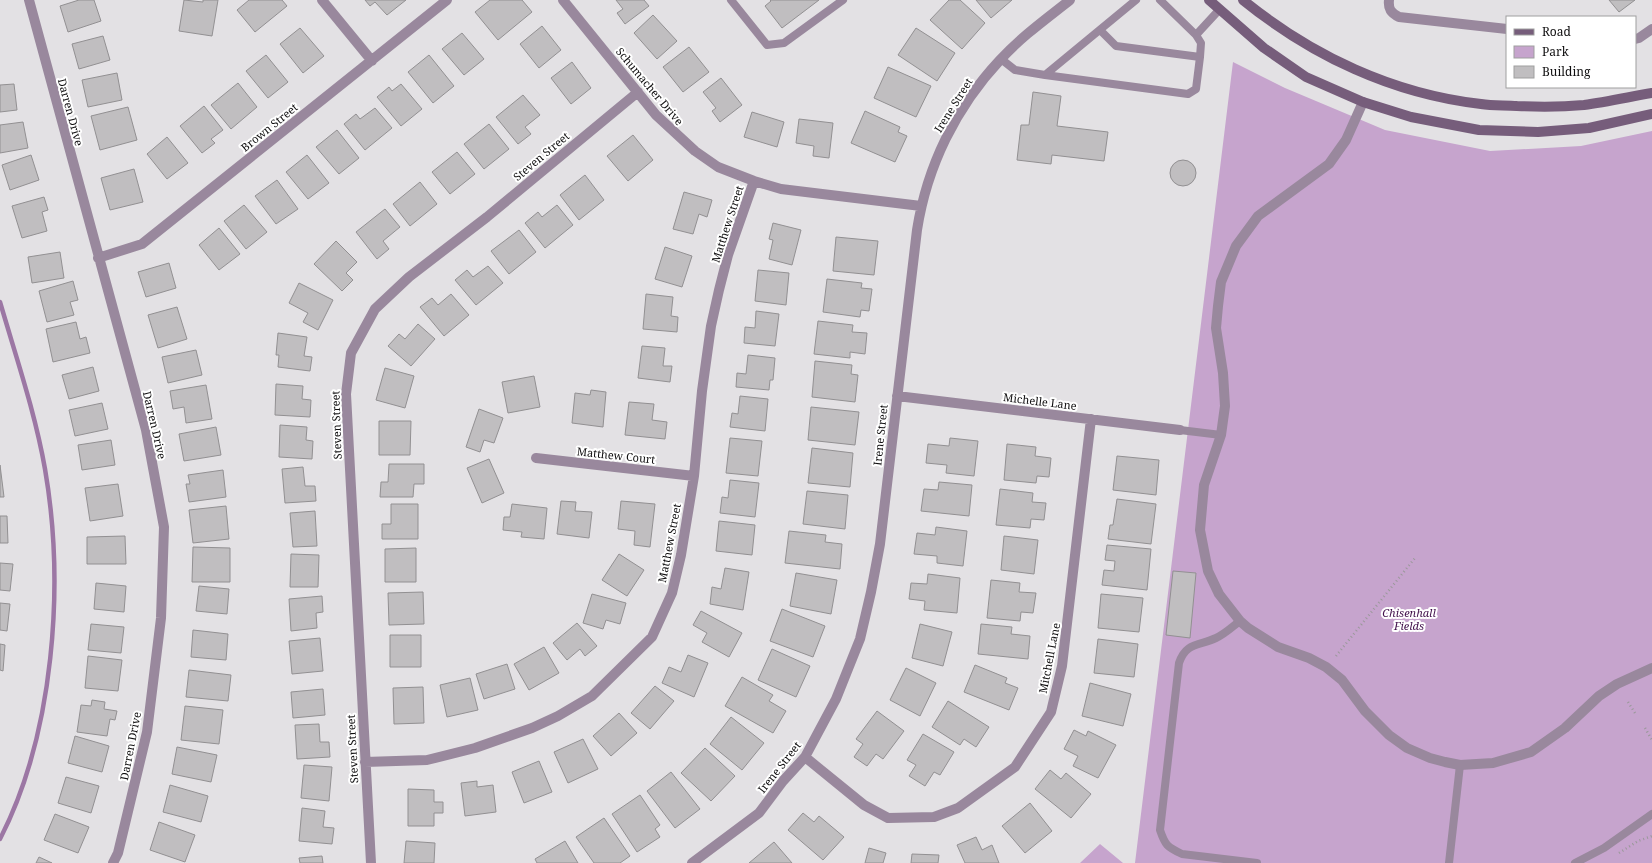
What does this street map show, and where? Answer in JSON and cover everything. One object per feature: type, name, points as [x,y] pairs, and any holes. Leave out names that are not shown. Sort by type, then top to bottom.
[{"type":"main road","points":[[1209,0],[1264,48],[1306,77],[1363,102],[1411,117],[1479,130],[1538,132],[1589,128],[1652,114]]},
{"type":"main road","points":[[1243,0],[1268,20],[1316,50],[1358,71],[1418,93],[1482,104],[1542,107],[1583,105],[1652,93]]},
{"type":"street","name":"Darren Drive","points":[[28,0],[146,430],[164,527],[161,618],[147,732],[118,853],[113,863]]},
{"type":"street","points":[[322,0],[372,61]]},
{"type":"street","name":"Brown Street","points":[[98,258],[142,244],[447,0]]},
{"type":"street","name":"Schumacher Drive","points":[[563,0],[670,130],[695,151],[718,167],[754,181],[781,189],[921,206]]},
{"type":"street","name":"Irene Street","points":[[692,863],[759,813],[783,781],[805,757],[836,699],[860,639],[872,592],[880,544],[921,206],[937,157],[954,121],[969,98],[1000,59],[1027,34],[1070,0]]},
{"type":"street","points":[[1389,3],[1390,11],[1394,15],[1410,20],[1506,29]]},
{"type":"street","points":[[1637,39],[1652,29]]},
{"type":"street","name":"Steven Street","points":[[371,863],[346,394],[351,353],[375,309],[409,277],[487,217],[638,92]]},
{"type":"street","points":[[1363,102],[1346,140],[1329,164],[1258,216],[1236,246],[1221,282],[1218,306],[1217,338],[1223,373],[1225,406],[1221,435],[1204,485],[1200,530],[1208,572],[1219,594],[1240,621],[1262,638],[1278,647],[1309,658],[1334,673],[1342,680],[1374,721],[1389,735],[1407,748],[1430,758],[1460,765],[1493,763],[1531,752],[1565,728],[1599,696],[1617,684],[1652,668]]},
{"type":"street","name":"Matthew Street","points":[[365,762],[427,760],[475,748],[532,728],[558,716],[592,696],[652,638],[672,593],[681,554],[694,476],[702,391],[711,326],[719,290],[728,256],[754,181]]},
{"type":"street","name":"Michelle Lane","points":[[897,396],[1180,430]]},
{"type":"street","name":"Mitchell Lane","points":[[805,757],[864,805],[888,818],[934,817],[958,808],[1015,767],[1051,712],[1062,666],[1092,419]]},
{"type":"street","name":"Matthew Court","points":[[536,458],[694,476]]},
{"type":"lane","points":[[731,0],[767,45],[784,43],[843,0]]},
{"type":"lane","points":[[1045,75],[1136,0]]},
{"type":"lane","points":[[1000,59],[1015,70],[1188,94],[1196,88],[1201,43],[1196,35],[1160,0]]},
{"type":"lane","points":[[1196,35],[1219,10]]},
{"type":"lane","points":[[1100,30],[1116,46],[1200,58]]},
{"type":"lane","points":[[1180,430],[1221,435]]},
{"type":"lane","points":[[1240,621],[1217,638],[1192,646],[1182,653],[1178,663],[1160,830],[1164,842],[1171,850],[1182,854],[1257,863]]},
{"type":"lane","points":[[1449,863],[1460,765]]},
{"type":"lane","points":[[1576,863],[1604,848],[1652,814]]},
{"type":"path","points":[[1336,656],[1415,558]]},
{"type":"path","points":[[1628,702],[1635,713]]},
{"type":"path","points":[[1645,728],[1652,740]]},
{"type":"path","points":[[1612,857],[1638,841],[1652,836]]},
{"type":"green space","name":"Chisenhall Fields","points":[[1233,62],[1285,88],[1385,130],[1490,151],[1581,146],[1652,131],[1652,863],[1135,863]]},
{"type":"green space","points":[[1100,844],[1123,863],[1080,863]]},
{"type":"building","points":[[79,0],[94,0],[101,21],[68,32],[60,6]]},
{"type":"building","points":[[184,0],[203,2],[203,0],[218,0],[212,36],[179,31]]},
{"type":"building","points":[[249,0],[282,0],[287,6],[255,32],[237,10]]},
{"type":"building","points":[[365,0],[406,0],[387,15],[375,2],[370,6]]},
{"type":"building","points":[[490,0],[522,0],[532,12],[498,40],[475,12]]},
{"type":"building","points":[[616,0],[644,0],[649,6],[625,24],[617,13],[623,9]]},
{"type":"building","points":[[770,0],[819,0],[782,28],[765,6],[771,1]]},
{"type":"building","points":[[949,0],[960,0],[985,23],[962,49],[930,20]]},
{"type":"building","points":[[976,0],[1012,0],[991,18]]},
{"type":"building","points":[[1609,0],[1635,0],[1619,12]]},
{"type":"building","points":[[653,15],[677,41],[657,59],[634,33]]},
{"type":"building","points":[[542,26],[561,50],[539,68],[520,44]]},
{"type":"building","points":[[300,28],[324,56],[303,73],[280,44]]},
{"type":"building","points":[[916,28],[955,53],[937,81],[898,55]]},
{"type":"building","points":[[462,33],[484,59],[464,75],[442,49]]},
{"type":"building","points":[[103,36],[110,60],[79,69],[72,44]]},
{"type":"building","points":[[689,47],[709,72],[683,92],[663,67]]},
{"type":"building","points":[[266,55],[288,82],[268,98],[246,71]]},
{"type":"building","points":[[429,55],[454,86],[433,103],[408,72]]},
{"type":"building","points":[[572,62],[591,88],[571,104],[551,78]]},
{"type":"building","points":[[888,67],[931,86],[916,117],[874,98]]},
{"type":"building","points":[[117,73],[122,100],[88,107],[82,80]]},
{"type":"building","points":[[721,78],[742,105],[720,122],[712,111],[716,108],[703,92]]},
{"type":"building","points":[[238,83],[257,107],[231,129],[211,105]]},
{"type":"building","points":[[14,84],[17,110],[0,112],[0,85]]},
{"type":"building","points":[[401,84],[422,109],[401,126],[377,97],[389,87],[392,91]]},
{"type":"building","points":[[1033,92],[1061,96],[1057,126],[1108,132],[1104,161],[1052,155],[1051,164],[1017,160],[1021,125],[1029,125]]},
{"type":"building","points":[[523,95],[540,115],[525,127],[531,134],[518,144],[496,117]]},
{"type":"building","points":[[204,106],[223,130],[211,139],[215,143],[202,153],[180,126]]},
{"type":"building","points":[[128,107],[137,140],[100,150],[91,116]]},
{"type":"building","points":[[375,108],[392,128],[365,150],[344,124],[356,114],[360,119]]},
{"type":"building","points":[[865,111],[900,127],[898,132],[907,136],[895,162],[851,143]]},
{"type":"building","points":[[752,112],[784,122],[777,147],[744,137]]},
{"type":"building","points":[[799,119],[833,123],[829,158],[813,156],[814,146],[796,143]]},
{"type":"building","points":[[23,122],[28,148],[0,153],[0,125]]},
{"type":"building","points":[[489,124],[509,149],[484,169],[464,144]]},
{"type":"building","points":[[337,130],[359,158],[339,174],[316,147]]},
{"type":"building","points":[[633,135],[653,160],[628,181],[607,156]]},
{"type":"building","points":[[167,137],[188,163],[167,179],[147,154]]},
{"type":"building","points":[[457,152],[475,174],[450,194],[432,172]]},
{"type":"building","points":[[31,155],[39,180],[10,190],[2,165]]},
{"type":"building","points":[[307,155],[329,183],[308,199],[286,172]]},
{"type":"building","points":[[1183,160],[1192,164],[1196,173],[1192,182],[1183,186],[1174,182],[1170,173],[1174,164]]},
{"type":"building","points":[[134,169],[143,202],[110,210],[101,178]]},
{"type":"building","points":[[585,175],[604,200],[579,220],[560,195]]},
{"type":"building","points":[[277,180],[298,209],[276,224],[255,196]]},
{"type":"building","points":[[420,182],[437,204],[410,226],[393,204]]},
{"type":"building","points":[[684,192],[712,200],[707,217],[699,214],[693,234],[673,229]]},
{"type":"building","points":[[44,197],[48,210],[42,212],[47,231],[22,238],[12,206]]},
{"type":"building","points":[[244,205],[267,232],[246,249],[224,221]]},
{"type":"building","points":[[557,205],[573,225],[545,248],[525,223],[538,212],[542,217]]},
{"type":"building","points":[[385,209],[400,227],[383,241],[389,249],[377,259],[356,232]]},
{"type":"building","points":[[773,223],[801,230],[792,265],[769,259],[773,240],[769,239]]},
{"type":"building","points":[[219,228],[240,254],[219,270],[199,245]]},
{"type":"building","points":[[519,230],[536,252],[509,274],[491,251]]},
{"type":"building","points":[[836,237],[878,241],[874,275],[833,271]]},
{"type":"building","points":[[336,241],[357,262],[346,273],[353,280],[342,291],[314,264]]},
{"type":"building","points":[[665,247],[692,256],[682,287],[655,279]]},
{"type":"building","points":[[60,252],[64,278],[32,283],[28,257]]},
{"type":"building","points":[[169,263],[176,288],[146,297],[138,272]]},
{"type":"building","points":[[488,266],[503,283],[476,305],[455,280],[467,270],[473,277]]},
{"type":"building","points":[[758,270],[789,273],[786,305],[755,301]]},
{"type":"building","points":[[827,279],[862,283],[861,288],[872,289],[869,311],[861,310],[860,317],[823,312]]},
{"type":"building","points":[[73,281],[78,300],[70,302],[74,315],[47,322],[39,291]]},
{"type":"building","points":[[299,283],[333,300],[318,330],[303,322],[308,313],[289,303]]},
{"type":"building","points":[[451,294],[469,315],[444,336],[420,307],[432,298],[438,305]]},
{"type":"building","points":[[646,294],[673,297],[671,316],[678,317],[677,332],[643,329]]},
{"type":"building","points":[[177,307],[187,339],[158,348],[148,315]]},
{"type":"building","points":[[756,311],[779,314],[775,346],[744,343],[745,327],[755,328]]},
{"type":"building","points":[[818,321],[853,325],[852,332],[867,333],[865,354],[850,352],[850,358],[814,354]]},
{"type":"building","points":[[76,322],[80,339],[86,337],[90,353],[53,362],[46,329]]},
{"type":"building","points":[[418,324],[435,339],[411,366],[388,346],[399,334],[405,339]]},
{"type":"building","points":[[278,333],[307,337],[304,356],[312,357],[310,371],[278,367],[279,355],[276,355]]},
{"type":"building","points":[[642,346],[665,348],[663,366],[672,366],[670,382],[638,378]]},
{"type":"building","points":[[196,350],[202,375],[168,383],[162,357]]},
{"type":"building","points":[[748,355],[775,358],[773,380],[770,380],[769,390],[736,387],[737,373],[746,374]]},
{"type":"building","points":[[815,361],[852,365],[851,374],[858,375],[855,402],[812,397]]},
{"type":"building","points":[[93,367],[99,391],[69,399],[62,375]]},
{"type":"building","points":[[385,368],[414,376],[405,408],[376,400]]},
{"type":"building","points":[[534,376],[540,407],[508,413],[502,382]]},
{"type":"building","points":[[276,384],[303,386],[302,399],[311,400],[310,417],[275,415]]},
{"type":"building","points":[[206,385],[212,419],[186,423],[184,407],[173,409],[170,391]]},
{"type":"building","points":[[591,390],[606,392],[603,427],[572,423],[575,393],[590,395]]},
{"type":"building","points":[[740,396],[768,399],[765,431],[730,427],[732,413],[738,414]]},
{"type":"building","points":[[629,402],[654,404],[652,420],[667,422],[665,439],[625,435]]},
{"type":"building","points":[[102,403],[108,429],[75,436],[69,410]]},
{"type":"building","points":[[811,407],[859,412],[855,445],[808,440]]},
{"type":"building","points":[[479,409],[503,418],[494,443],[484,440],[480,452],[466,447]]},
{"type":"building","points":[[379,421],[411,421],[410,455],[379,455]]},
{"type":"building","points":[[280,425],[307,427],[306,440],[313,441],[312,459],[279,457]]},
{"type":"building","points":[[216,427],[221,455],[184,461],[179,434]]},
{"type":"building","points":[[730,438],[762,441],[758,476],[726,473]]},
{"type":"building","points":[[950,438],[978,441],[974,476],[946,473],[947,465],[926,463],[928,444],[949,446]]},
{"type":"building","points":[[111,440],[115,465],[82,470],[78,445]]},
{"type":"building","points":[[1007,444],[1036,447],[1035,456],[1051,458],[1049,477],[1037,476],[1036,483],[1004,480]]},
{"type":"building","points":[[812,448],[853,453],[850,487],[808,483]]},
{"type":"building","points":[[1117,456],[1159,460],[1156,495],[1113,490]]},
{"type":"building","points":[[489,459],[504,493],[482,503],[467,468]]},
{"type":"building","points":[[389,464],[424,464],[424,484],[414,484],[413,497],[380,497],[381,482],[388,482]]},
{"type":"building","points":[[0,465],[4,497],[0,497]]},
{"type":"building","points":[[303,467],[305,486],[315,486],[316,501],[285,503],[282,469]]},
{"type":"building","points":[[223,470],[226,497],[189,502],[186,484],[190,484],[188,475]]},
{"type":"building","points":[[730,480],[759,483],[755,517],[720,513],[722,497],[728,498]]},
{"type":"building","points":[[939,482],[972,485],[969,516],[921,511],[924,489],[938,490]]},
{"type":"building","points":[[118,484],[123,516],[90,521],[85,488]]},
{"type":"building","points":[[1000,489],[1033,493],[1032,502],[1046,503],[1044,520],[1031,519],[1030,528],[996,525]]},
{"type":"building","points":[[807,491],[848,495],[845,529],[803,524]]},
{"type":"building","points":[[1117,499],[1156,504],[1151,544],[1108,539],[1110,525],[1113,525]]},
{"type":"building","points":[[561,501],[576,502],[575,511],[592,512],[589,538],[557,534]]},
{"type":"building","points":[[621,501],[655,504],[650,547],[634,545],[635,531],[618,529]]},
{"type":"building","points":[[391,504],[418,504],[418,539],[382,539],[382,524],[391,524]]},
{"type":"building","points":[[512,504],[547,508],[544,539],[521,537],[522,532],[503,530],[504,517],[510,517]]},
{"type":"building","points":[[226,506],[229,539],[193,543],[189,510]]},
{"type":"building","points":[[315,511],[317,546],[293,547],[290,513]]},
{"type":"building","points":[[0,516],[7,516],[8,543],[0,543]]},
{"type":"building","points":[[719,521],[755,525],[752,555],[716,551]]},
{"type":"building","points":[[936,527],[967,531],[963,566],[937,563],[937,556],[914,554],[917,533],[935,535]]},
{"type":"building","points":[[789,531],[826,535],[825,542],[842,544],[840,569],[785,563]]},
{"type":"building","points":[[125,536],[126,564],[87,564],[87,537]]},
{"type":"building","points":[[1004,536],[1038,540],[1034,574],[1001,570]]},
{"type":"building","points":[[1107,545],[1151,549],[1147,590],[1102,585],[1104,570],[1114,571],[1115,561],[1105,560]]},
{"type":"building","points":[[193,547],[230,548],[230,582],[192,582]]},
{"type":"building","points":[[416,548],[416,582],[385,582],[385,549]]},
{"type":"building","points":[[291,554],[319,555],[318,587],[290,587]]},
{"type":"building","points":[[619,554],[644,570],[627,596],[602,580]]},
{"type":"building","points":[[0,563],[13,564],[10,591],[0,590]]},
{"type":"building","points":[[725,568],[749,572],[743,610],[710,604],[712,587],[721,589]]},
{"type":"building","points":[[1173,571],[1196,573],[1190,638],[1166,635]]},
{"type":"building","points":[[796,573],[837,580],[831,614],[790,606]]},
{"type":"building","points":[[928,574],[960,578],[957,613],[924,610],[925,601],[909,599],[911,583],[927,584]]},
{"type":"building","points":[[991,580],[1020,583],[1019,592],[1036,593],[1033,613],[1021,612],[1020,621],[987,618]]},
{"type":"building","points":[[96,583],[126,586],[124,612],[94,609]]},
{"type":"building","points":[[199,586],[229,589],[227,614],[196,611]]},
{"type":"building","points":[[423,592],[424,624],[389,625],[388,593]]},
{"type":"building","points":[[592,594],[626,603],[620,624],[606,620],[603,629],[583,623]]},
{"type":"building","points":[[1101,594],[1143,598],[1139,632],[1098,628]]},
{"type":"building","points":[[322,596],[323,612],[316,613],[317,628],[291,631],[289,599]]},
{"type":"building","points":[[0,603],[10,604],[7,631],[0,630]]},
{"type":"building","points":[[782,609],[825,626],[813,657],[770,641]]},
{"type":"building","points":[[701,611],[742,633],[729,657],[702,642],[707,633],[693,625]]},
{"type":"building","points":[[577,623],[597,646],[585,656],[580,649],[567,660],[553,643]]},
{"type":"building","points":[[91,624],[124,627],[121,653],[88,650]]},
{"type":"building","points":[[920,624],[952,632],[943,666],[912,658]]},
{"type":"building","points":[[981,624],[1012,627],[1011,634],[1030,636],[1028,659],[978,654]]},
{"type":"building","points":[[193,630],[228,634],[226,660],[191,657]]},
{"type":"building","points":[[390,635],[421,635],[421,667],[390,667]]},
{"type":"building","points":[[320,638],[323,671],[292,674],[289,641]]},
{"type":"building","points":[[1098,639],[1138,644],[1134,677],[1094,673]]},
{"type":"building","points":[[0,644],[5,645],[3,671],[0,670]]},
{"type":"building","points":[[544,647],[559,673],[529,690],[514,664]]},
{"type":"building","points":[[772,649],[810,666],[796,697],[758,680]]},
{"type":"building","points":[[688,655],[708,663],[694,697],[662,683],[669,667],[681,672]]},
{"type":"building","points":[[88,656],[122,660],[118,691],[85,688]]},
{"type":"building","points":[[507,664],[515,689],[484,699],[476,674]]},
{"type":"building","points":[[975,665],[1007,678],[1005,683],[1018,688],[1009,710],[964,692]]},
{"type":"building","points":[[906,668],[936,683],[920,716],[890,700]]},
{"type":"building","points":[[189,670],[231,675],[228,701],[186,697]]},
{"type":"building","points":[[742,677],[773,695],[769,701],[786,711],[773,733],[725,706]]},
{"type":"building","points":[[470,678],[478,710],[447,717],[440,685]]},
{"type":"building","points":[[1090,683],[1131,694],[1123,726],[1082,716]]},
{"type":"building","points":[[655,686],[674,701],[650,729],[631,713]]},
{"type":"building","points":[[423,687],[424,723],[394,724],[393,688]]},
{"type":"building","points":[[323,689],[325,715],[293,718],[291,692]]},
{"type":"building","points":[[92,700],[105,702],[104,709],[117,711],[115,720],[110,719],[107,736],[77,732],[81,705],[91,706]]},
{"type":"building","points":[[948,701],[989,727],[976,747],[964,739],[960,745],[932,727]]},
{"type":"building","points":[[185,706],[223,710],[219,744],[181,740]]},
{"type":"building","points":[[877,711],[904,731],[883,759],[876,754],[867,766],[854,757],[863,744],[856,739]]},
{"type":"building","points":[[619,713],[637,733],[611,756],[593,736]]},
{"type":"building","points":[[731,717],[764,743],[742,770],[710,744]]},
{"type":"building","points":[[319,724],[320,742],[329,742],[330,757],[297,759],[295,725]]},
{"type":"building","points":[[1074,730],[1086,736],[1088,731],[1116,745],[1098,778],[1073,766],[1078,756],[1064,749]]},
{"type":"building","points":[[923,734],[954,752],[940,775],[934,772],[925,786],[909,776],[916,765],[907,760]]},
{"type":"building","points":[[75,736],[109,746],[102,772],[68,763]]},
{"type":"building","points":[[583,739],[598,769],[568,783],[554,752]]},
{"type":"building","points":[[177,747],[217,755],[211,782],[172,774]]},
{"type":"building","points":[[705,748],[735,776],[711,801],[681,773]]},
{"type":"building","points":[[539,761],[552,792],[524,803],[512,772]]},
{"type":"building","points":[[304,765],[332,767],[329,801],[301,798]]},
{"type":"building","points":[[1050,770],[1061,779],[1066,773],[1091,794],[1071,818],[1035,789]]},
{"type":"building","points":[[671,772],[700,809],[675,828],[647,791]]},
{"type":"building","points":[[66,777],[99,786],[91,813],[58,803]]},
{"type":"building","points":[[477,781],[477,787],[493,785],[496,812],[465,816],[461,783]]},
{"type":"building","points":[[170,785],[208,796],[201,822],[163,812]]},
{"type":"building","points":[[408,789],[434,790],[434,802],[443,802],[443,813],[434,813],[434,826],[408,826]]},
{"type":"building","points":[[640,795],[660,825],[655,829],[660,837],[637,852],[612,814]]},
{"type":"building","points":[[1030,803],[1052,831],[1025,853],[1002,826]]},
{"type":"building","points":[[302,808],[325,811],[323,827],[334,828],[332,844],[299,841]]},
{"type":"building","points":[[803,813],[814,822],[819,816],[844,837],[823,860],[788,830]]},
{"type":"building","points":[[55,814],[89,827],[78,853],[44,840]]},
{"type":"building","points":[[604,818],[630,856],[620,863],[594,863],[576,837]]},
{"type":"building","points":[[159,822],[195,835],[185,862],[150,850]]},
{"type":"building","points":[[976,837],[982,850],[992,845],[999,863],[965,863],[957,845]]},
{"type":"building","points":[[406,841],[435,843],[434,863],[404,863]]},
{"type":"building","points":[[565,841],[578,863],[537,863],[535,859]]},
{"type":"building","points":[[774,842],[792,863],[749,863]]},
{"type":"building","points":[[869,848],[886,853],[883,863],[865,863]]},
{"type":"building","points":[[912,854],[939,855],[938,863],[911,863]]},
{"type":"building","points":[[322,856],[323,863],[300,863],[299,858]]},
{"type":"building","points":[[39,857],[52,863],[36,863]]},
{"type":"waterway","points":[[0,302],[25,385],[41,448],[51,514],[54,561],[54,609],[50,658],[43,706],[33,753],[18,798],[0,839]]}]
